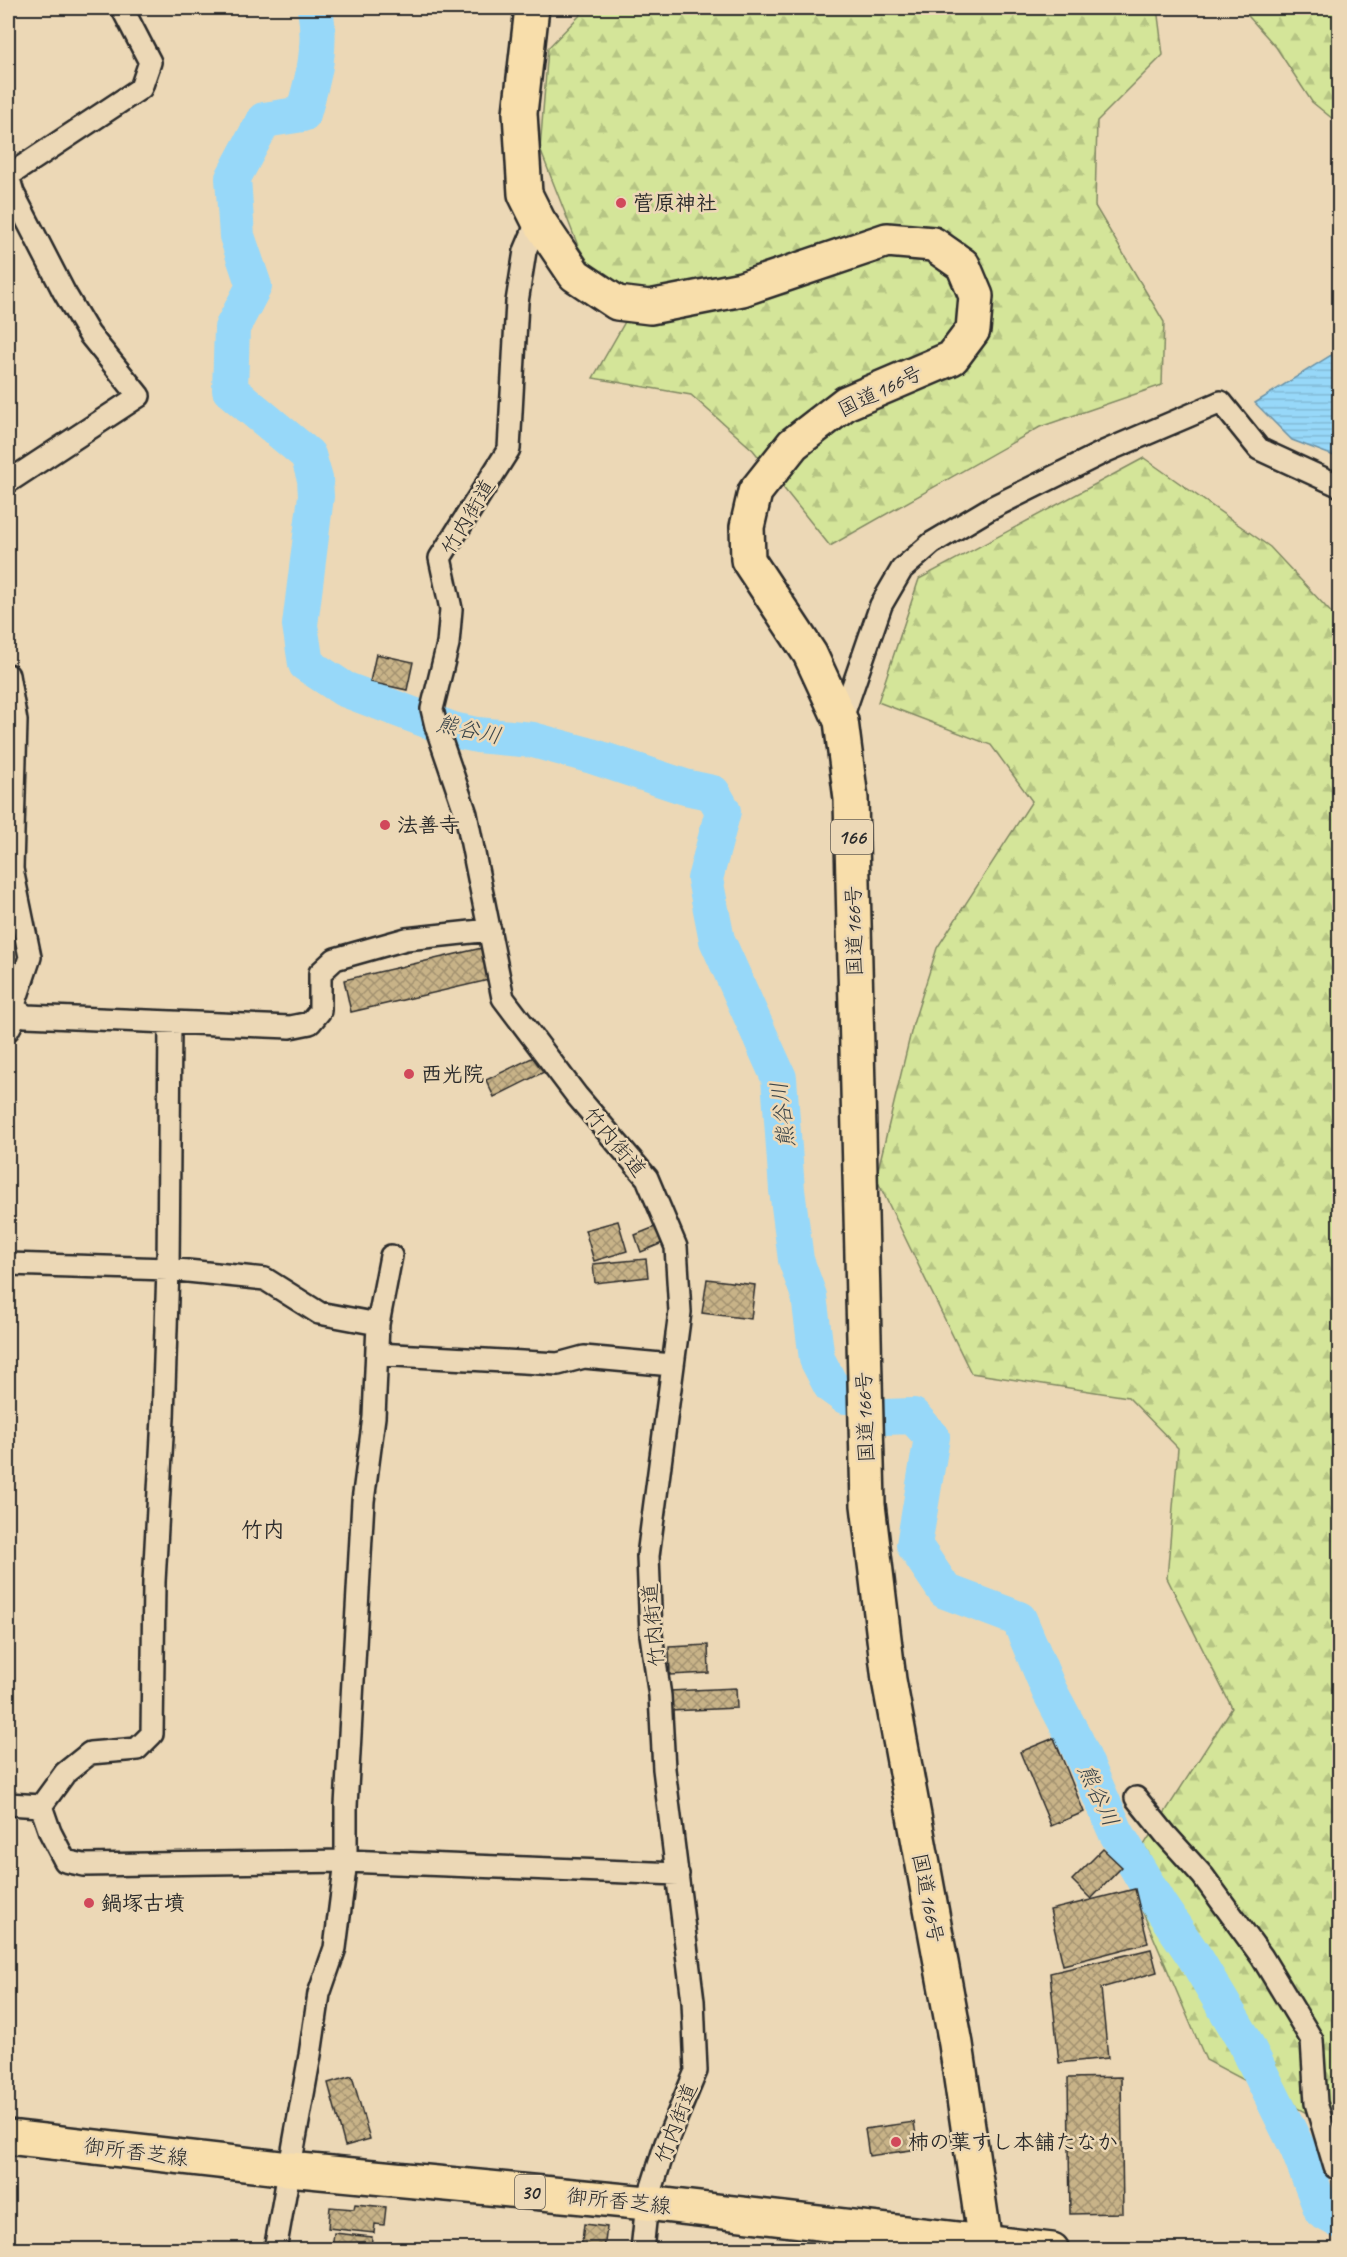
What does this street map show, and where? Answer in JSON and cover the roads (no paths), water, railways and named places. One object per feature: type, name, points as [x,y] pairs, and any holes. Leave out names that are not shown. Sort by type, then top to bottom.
[{"type":"main road","name":"国道166号","points":[[532,8],[520,113],[525,194],[537,220],[575,275],[617,303],[650,307],[742,290],[887,240],[933,244],[963,265],[976,296],[973,330],[952,358],[846,403],[793,444],[755,492],[747,527],[748,560],[810,654],[841,721],[851,799],[868,1505],[889,1680],[956,2044],[985,2245]]},
{"type":"main road","name":"御所香芝線","points":[[8,2137],[289,2169],[647,2203],[985,2245],[1052,2250]]},
{"type":"street","points":[[8,482],[139,396],[89,334],[64,292],[13,193],[8,176],[141,88],[150,62],[122,8]]},
{"type":"street","name":"竹内街道","points":[[537,220],[525,251],[517,302],[509,449],[440,558],[451,609],[448,645],[434,717],[466,814],[503,999],[577,1096],[646,1178],[676,1247],[680,1312],[648,1556],[651,1635],[660,1696],[664,1769],[693,2001],[696,2071],[666,2143],[647,2203],[642,2250]]},
{"type":"street","points":[[841,721],[881,605],[902,569],[932,543],[990,508],[1106,451],[1221,402],[1259,449],[1340,486]]},
{"type":"street","points":[[8,675],[16,721],[12,869],[30,957],[14,1005],[13,1020],[26,1016],[290,1027],[310,1023],[320,1011],[320,973],[336,958],[406,939],[490,930]]},
{"type":"street","points":[[41,1806],[65,1773],[90,1753],[138,1749],[152,1734],[154,1582],[164,1418],[168,1269],[170,1022]]},
{"type":"street","points":[[275,2250],[319,1994],[335,1948],[346,1861],[346,1806],[363,1501],[374,1417],[378,1324],[392,1256]]},
{"type":"street","points":[[8,1264],[168,1269],[265,1280],[319,1313],[378,1324]]},
{"type":"street","points":[[377,1354],[558,1364],[584,1357],[672,1365]]},
{"type":"street","points":[[1136,1798],[1203,1876],[1262,1957],[1312,2040],[1316,2103],[1335,2167],[1340,2168]]},
{"type":"street","points":[[8,1804],[41,1806]]},
{"type":"street","points":[[41,1806],[50,1832],[66,1861],[84,1865],[346,1861],[678,1874]]},
{"type":"water","points":[[1339,350],[1339,458],[1292,440],[1255,403]]},
{"type":"waterway","name":"熊谷川","points":[[315,8],[318,36],[316,61],[303,114],[264,120],[233,178],[237,236],[254,286],[232,328],[230,390],[308,455],[315,479],[316,496],[300,625],[306,664],[344,689],[453,730],[477,735],[533,740],[592,756],[685,787],[713,793],[723,811],[705,879],[717,940],[779,1078],[787,1190],[796,1260],[809,1296],[817,1359],[831,1386],[845,1396]]},
{"type":"waterway","name":"熊谷川","points":[[884,1417],[913,1416],[932,1437],[914,1545],[945,1591],[1019,1619],[1049,1690],[1076,1741],[1116,1832],[1243,2038],[1298,2149],[1322,2211],[1340,2221]]},
{"type":"place","name":"菅原神社","points":[[621,203]]},
{"type":"place","name":"法善寺","points":[[385,825]]},
{"type":"place","name":"西光院","points":[[409,1074]]},
{"type":"place","name":"鍋塚古墳","points":[[89,1903]]},
{"type":"place","name":"柿の葉すし本舗たなか","points":[[896,2142]]},
{"type":"district","name":"竹内","points":[[263,1529]]}]
